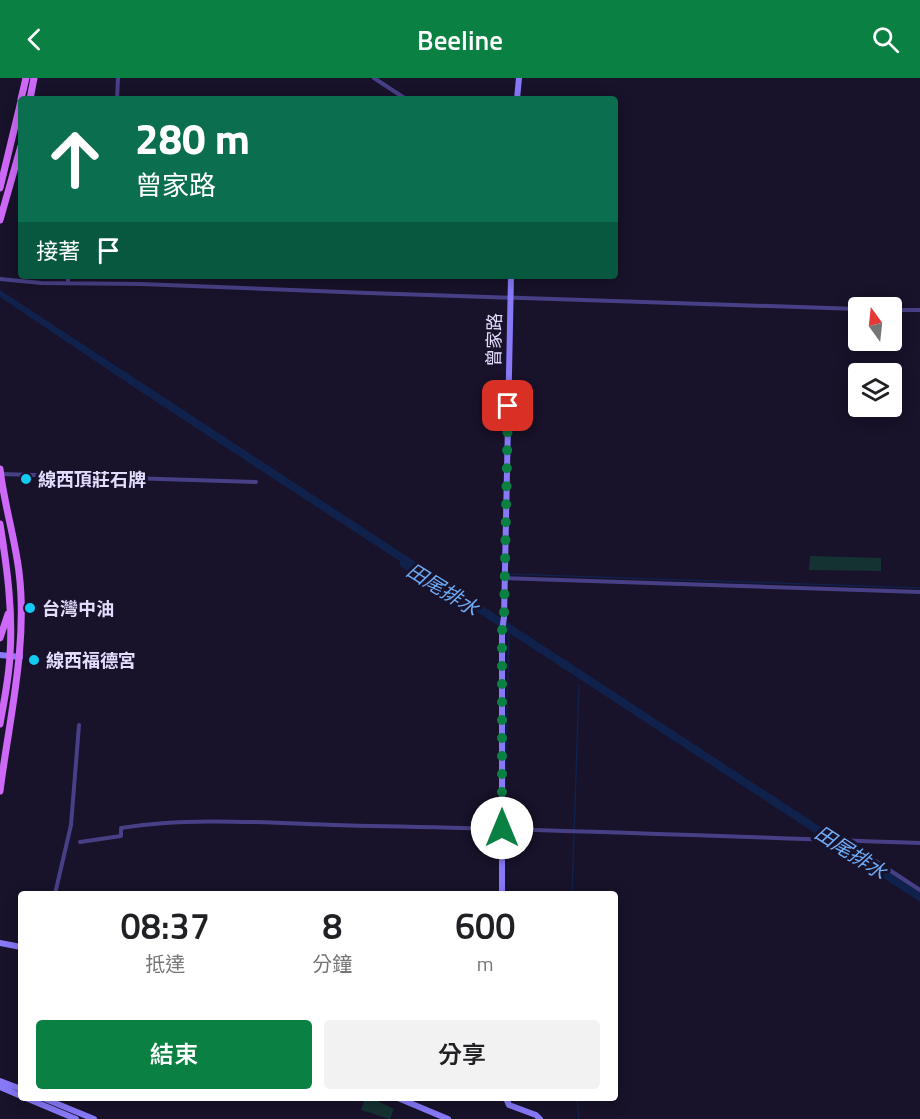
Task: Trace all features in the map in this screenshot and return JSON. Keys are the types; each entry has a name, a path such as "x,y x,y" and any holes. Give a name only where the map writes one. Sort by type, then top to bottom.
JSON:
{"main road":[{"path":"22,96 26,78"},
{"path":"31,96 34,78"},
{"path":"0,188 18,113"},
{"path":"0,220 18,157"},
{"path":"0,469 20,574 20,657 0,791"},
{"path":"0,524 7,563 10,609 10,656 0,724"},
{"path":"0,638 10,609"}],"street":[{"path":"117,96 118,78"},
{"path":"374,78 401,96"},
{"path":"517,96 519,78"},
{"path":"0,279 848,309"},
{"name":"曾家路","path":"502,891 502,631 511,279"},
{"path":"902,310 920,310"},
{"path":"0,474 256,482"},
{"path":"503,578 920,592"},
{"path":"0,656 20,657"},
{"path":"56,891 71,825 79,725"},
{"path":"80,842 121,836 121,828 139,825 278,823 502,828 920,843"},
{"path":"845,841 920,890"},
{"path":"0,943 18,946"},
{"path":"0,1081 18,1088"},
{"path":"0,1087 18,1095"},
{"path":"33,1101 76,1119"},
{"path":"50,1101 94,1119"},
{"path":"405,1101 448,1119"},
{"path":"507,1101 509,1105 536,1115 540,1119"}],"green space":[{"path":"810,556 881,558 881,571 809,570"},
{"path":"364,1101 377,1101 394,1109 390,1119 361,1110"}],"water":[{"path":"0,290 920,892 920,902 132,386 0,297"}],"waterway":[{"name":"田尾排水","path":"404,564 433,583"},
{"path":"509,574 920,588"},
{"path":"505,794 509,631"},
{"path":"572,891 579,685"},
{"path":"577,1101 579,1119"}],"place":[{"name":"線西頂莊石牌","path":"26,479"},
{"name":"台灣中油","path":"30,608"},
{"name":"線西福德宮","path":"34,660"}],"route":[{"path":"502,828 502,631 508,406"}]}
